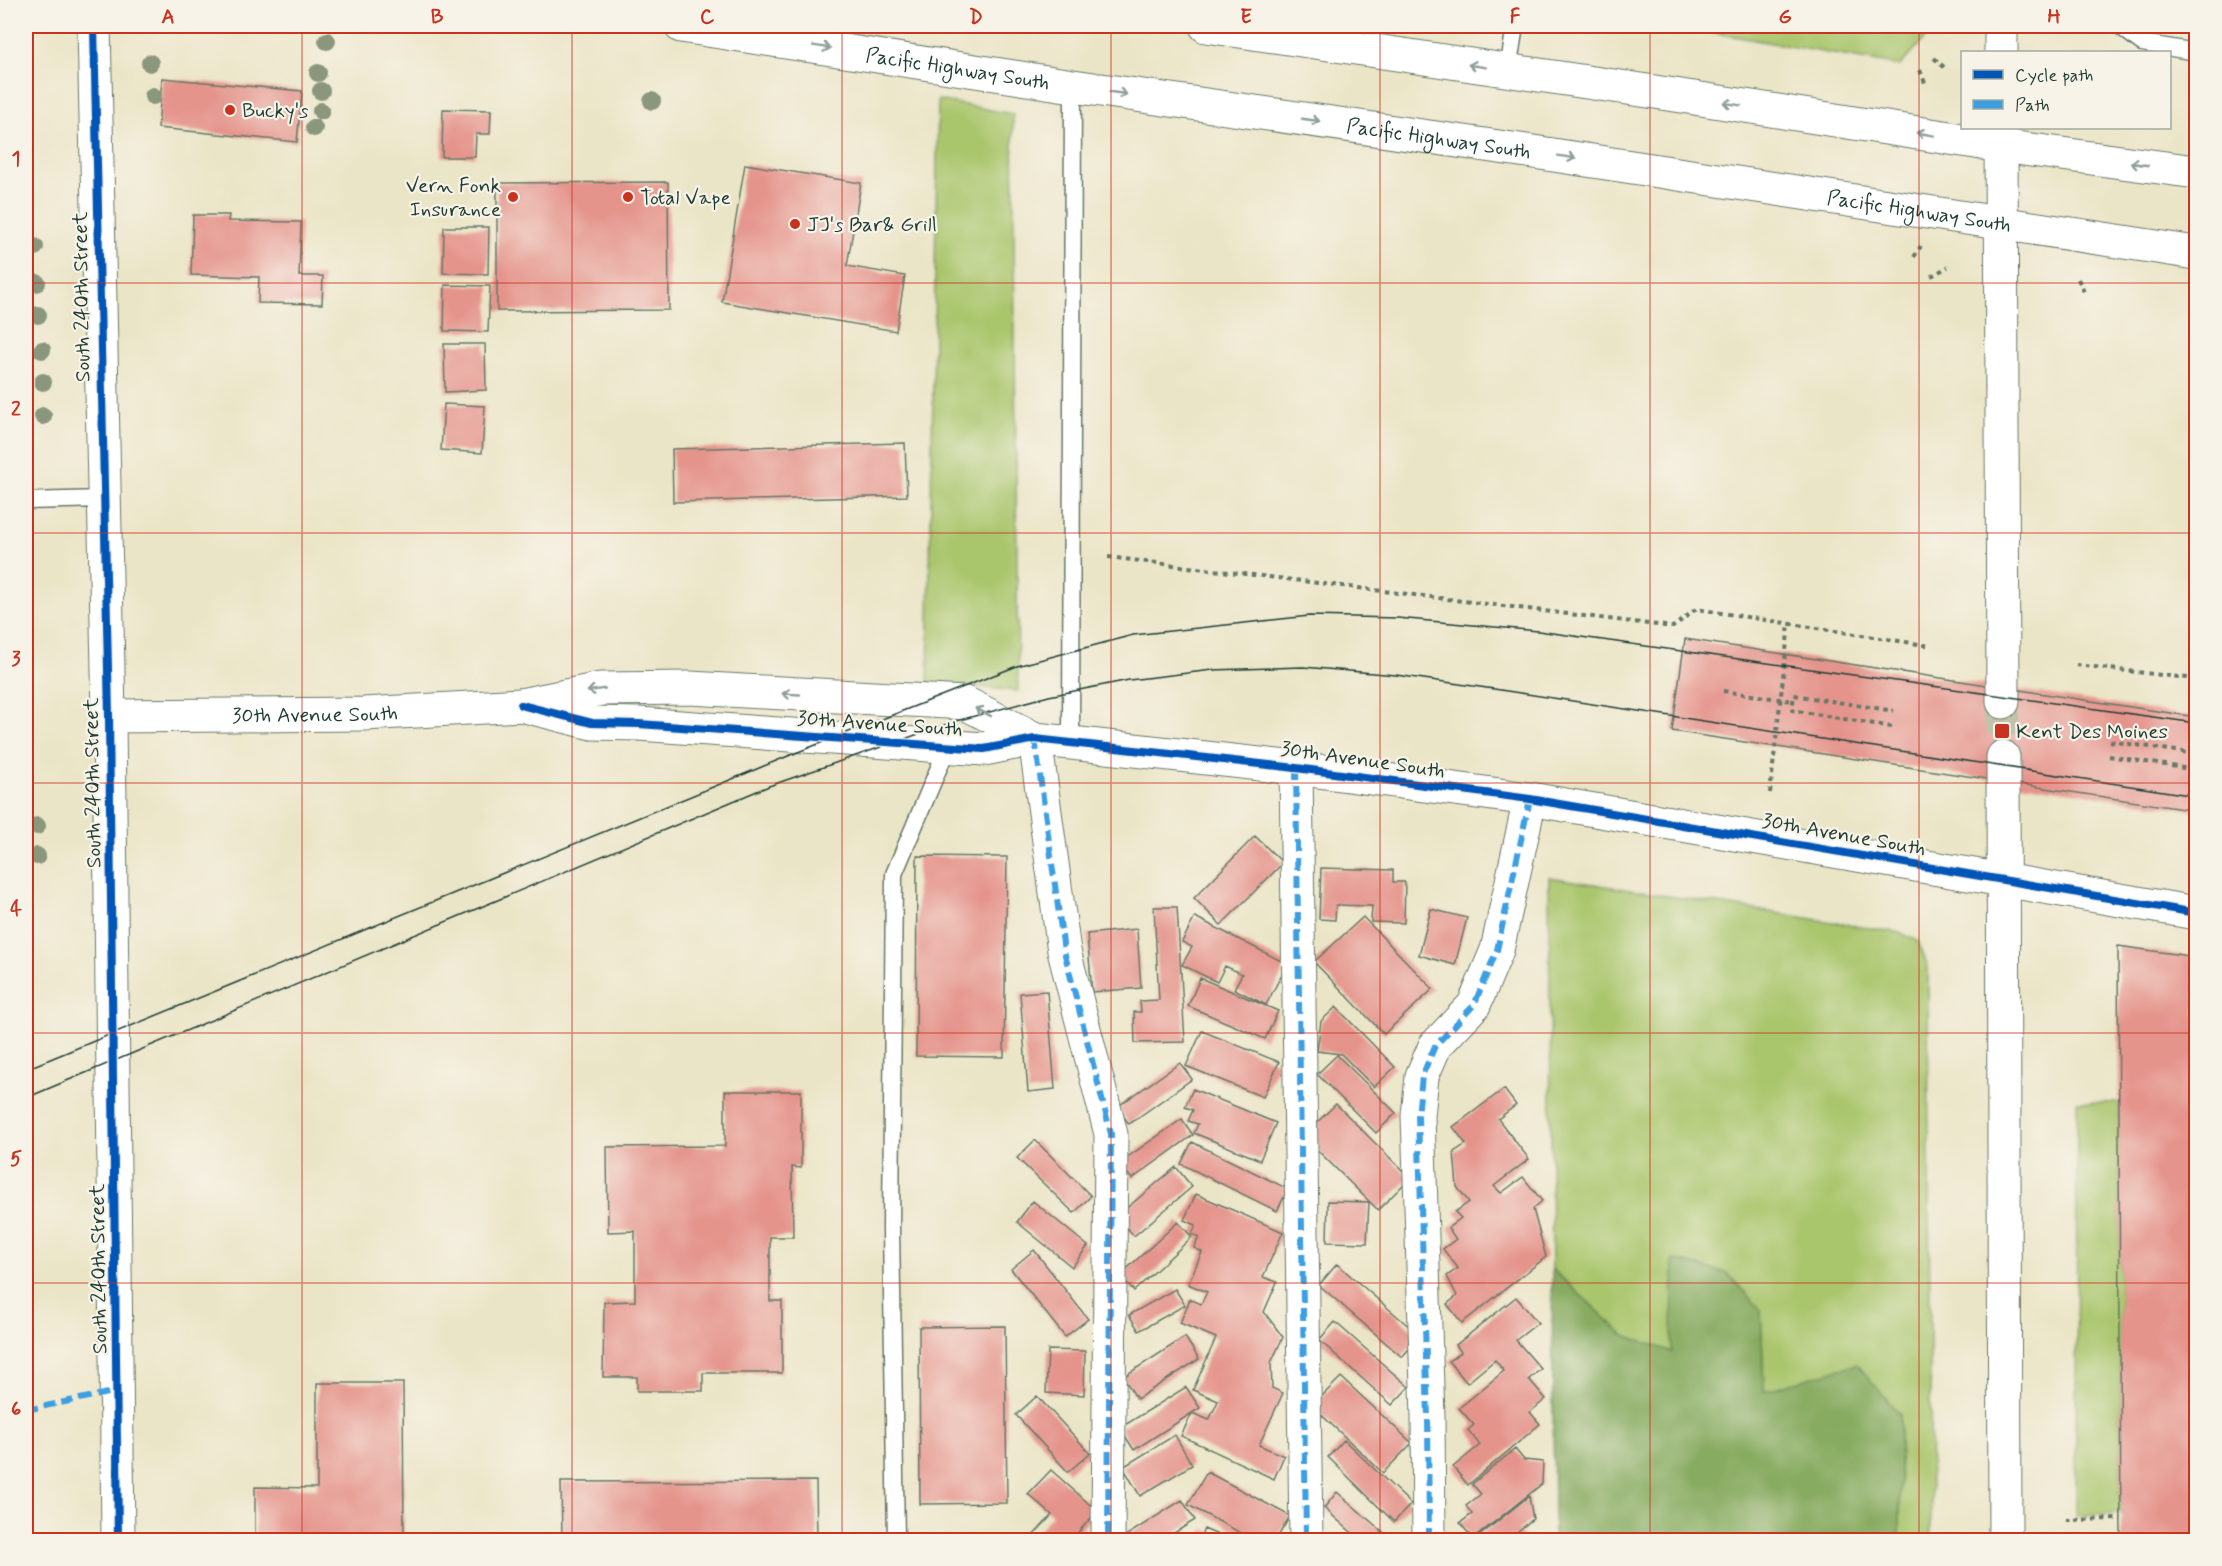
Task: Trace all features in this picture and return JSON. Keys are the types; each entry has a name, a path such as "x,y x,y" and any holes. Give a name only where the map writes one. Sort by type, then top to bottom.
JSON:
{"street":[{"name":"South 240th Street","path":"94,26 109,716 118,1540"},
{"name":"Pacific Highway South","path":"681,26 2196,253"},
{"path":"1206,26 1284,31 1508,70 2001,137 2196,172"},
{"path":"2001,26 2001,51"},
{"path":"2001,137 2003,702"},
{"name":"30th Avenue South","path":"109,716 364,714 521,705 601,689 678,688 965,703 1035,739"},
{"name":"30th Avenue South","path":"521,705 592,723 639,724 984,749 1035,739 1296,768 1530,800 2196,913"},
{"path":"1035,739 1064,951 1111,1134 1108,1540"},
{"path":"2003,757 2005,1540"},
{"path":"1296,768 1306,1540"},
{"path":"1429,1540 1428,1417 1418,1116 1422,1076 1435,1046 1474,1005 1497,950 1530,800"}],"lane":[{"path":"1508,70 1515,26"},
{"path":"2120,26 2142,43 2196,51"},
{"path":"1071,743 1073,86"},
{"path":"26,501 104,499"},
{"path":"896,1540 891,1228 894,874 948,746"}],"path":[{"path":"1934,58 1946,69"},
{"path":"1920,70 1925,83"},
{"path":"1931,276 1948,267"},
{"path":"2078,279 2085,294"},
{"path":"1108,557 1673,627 1696,609 1931,646"},
{"path":"1770,793 1789,624"},
{"path":"2076,665 2196,679"},
{"path":"1723,691 1793,701"},
{"path":"1892,727 1791,710 1794,695 1894,711"},
{"path":"2110,741 2196,754"},
{"path":"2109,756 2196,770"},
{"path":"2066,1520 2121,1520"}],"green space":[{"path":"1711,26 1925,26 1925,38 1900,66 1711,32"},
{"path":"938,100 1013,114 1018,691 928,682"},
{"path":"1549,877 1901,933 1918,941 1928,967 1931,1540 1900,1540 1900,1415 1764,1391 1761,1310 1672,1352 1624,1335 1552,1269"},
{"path":"2077,1102 2119,1103 2121,1514 2076,1516"},
{"path":"1673,1260 1727,1273 1761,1310 1764,1391 1857,1364 1900,1415 1900,1540 1554,1540 1552,1269 1624,1335 1672,1352"}],"building":[{"name":"Bucky's","path":"162,78 302,91 297,142 158,128"},
{"path":"443,109 491,110 490,134 476,134 475,157 442,157"},
{"name":"JJ's Bar& Grill","path":"745,164 861,183 847,266 905,276 896,331 722,302"},
{"path":"668,182 669,310 497,311 497,183"},
{"path":"193,215 229,215 228,221 301,222 299,276 323,276 322,304 258,303 259,277 191,275"},
{"path":"444,227 489,227 488,274 443,273"},
{"path":"445,285 490,286 488,332 444,331"},
{"path":"444,344 485,344 486,390 445,392"},
{"path":"444,404 485,406 482,453 441,450"},
{"path":"905,443 907,496 673,502 672,449"},
{"name":"Kent Des Moines","path":"1685,639 2196,717 2196,811 1672,731"},
{"path":"1255,836 1283,863 1221,925 1194,898"},
{"path":"917,856 1007,857 1004,1057 916,1056"},
{"path":"1321,868 1393,870 1393,882 1405,882 1404,923 1371,922 1372,906 1336,905 1335,920 1319,919"},
{"path":"1154,907 1177,907 1185,1042 1135,1043 1134,1012 1141,1012 1140,1001 1159,1000"},
{"path":"1431,909 1467,918 1455,965 1419,955"},
{"path":"1195,917 1287,964 1266,1005 1234,989 1242,974 1225,966 1217,982 1182,965 1192,947 1182,942"},
{"path":"1363,917 1433,989 1384,1034 1314,962"},
{"path":"1137,929 1141,988 1092,992 1087,934"},
{"path":"2118,946 2196,957 2196,1540 2121,1540"},
{"path":"1200,978 1278,1011 1265,1039 1188,1006"},
{"path":"1047,991 1055,1089 1028,1092 1020,993"},
{"path":"1336,1007 1395,1067 1374,1087 1341,1054 1317,1051 1321,1021"},
{"path":"1202,1031 1279,1062 1263,1097 1186,1066"},
{"path":"1337,1055 1396,1113 1376,1133 1317,1074"},
{"path":"1180,1063 1192,1079 1129,1124 1117,1107"},
{"path":"1193,1089 1276,1123 1260,1160 1194,1133 1198,1124 1188,1121 1193,1110 1185,1107"},
{"path":"1504,1089 1516,1105 1498,1119 1529,1159 1494,1186 1501,1193 1523,1177 1542,1201 1533,1209 1546,1257 1462,1323 1447,1304 1457,1296 1447,1276 1458,1268 1443,1249 1456,1239 1448,1228 1461,1218 1455,1212 1469,1202 1457,1187 1454,1152 1466,1144 1453,1127"},
{"path":"725,1091 801,1091 801,1168 792,1167 793,1237 770,1237 770,1301 782,1301 782,1373 703,1373 703,1391 637,1391 637,1377 603,1377 604,1302 635,1301 635,1231 608,1232 607,1147 725,1146"},
{"path":"1336,1104 1410,1178 1378,1210 1303,1136"},
{"path":"1182,1119 1193,1135 1132,1179 1119,1163"},
{"path":"1035,1140 1091,1196 1074,1213 1017,1158"},
{"path":"1192,1142 1288,1189 1277,1211 1181,1164"},
{"path":"1176,1167 1192,1187 1134,1236 1117,1216"},
{"path":"1196,1194 1283,1232 1263,1277 1277,1282 1264,1312 1283,1337 1271,1363 1272,1388 1283,1393 1259,1445 1284,1456 1274,1479 1181,1436 1192,1413 1209,1420 1218,1401 1193,1390 1216,1338 1180,1323 1190,1299 1201,1304 1207,1292 1188,1284 1202,1252 1194,1248 1199,1237 1192,1234 1196,1225 1184,1220"},
{"path":"1033,1201 1088,1246 1072,1267 1017,1222"},
{"path":"1328,1201 1369,1202 1367,1243 1327,1242"},
{"path":"1178,1222 1192,1237 1134,1291 1120,1275"},
{"path":"1034,1250 1088,1319 1065,1337 1011,1269"},
{"path":"1337,1264 1420,1336 1402,1357 1319,1285"},
{"path":"1175,1289 1185,1305 1139,1331 1129,1315"},
{"path":"1516,1297 1538,1323 1516,1340 1541,1369 1529,1379 1546,1399 1530,1412 1540,1424 1468,1485 1453,1467 1480,1445 1468,1430 1474,1425 1459,1408 1504,1371 1495,1360 1467,1383 1449,1361 1461,1352 1456,1345"},
{"path":"1335,1322 1409,1387 1392,1405 1319,1340"},
{"path":"1005,1326 1007,1503 920,1504 919,1327"},
{"path":"1185,1337 1199,1359 1137,1399 1123,1377"},
{"path":"1048,1350 1085,1351 1084,1395 1046,1393"},
{"path":"1341,1377 1412,1443 1383,1473 1312,1406"},
{"path":"317,1383 403,1383 404,1540 255,1540 255,1487 317,1488"},
{"path":"1186,1387 1200,1408 1134,1450 1120,1428"},
{"path":"1037,1396 1090,1453 1068,1472 1016,1415"},
{"path":"1175,1435 1192,1465 1140,1496 1123,1467"},
{"path":"1344,1440 1411,1504 1394,1522 1328,1457"},
{"path":"1515,1449 1524,1460 1543,1462 1542,1484 1473,1539 1460,1523 1472,1514 1466,1506 1481,1494 1472,1484"},
{"path":"1051,1470 1097,1511 1075,1536 1080,1540 1029,1540 1052,1515 1028,1494"},
{"path":"1207,1472 1290,1516 1276,1540 1254,1540 1188,1505"},
{"path":"816,1481 817,1540 562,1540 561,1482"},
{"path":"1337,1492 1392,1540 1360,1540 1324,1508"},
{"path":"1529,1496 1533,1519 1518,1531 1527,1540 1474,1540"},
{"path":"1182,1500 1195,1520 1163,1540 1119,1540"},
{"path":"1204,1529 1230,1540 1199,1540"},
{"path":"1171,1537 1191,1538 1191,1540 1171,1540"}],"tunnel":[{"path":"2003,702 2003,757"}],"tram line":[{"path":"26,1069 798,752 1017,666 1133,635 1309,616 1397,618 1538,631 2196,723"},
{"path":"26,1098 769,786 956,721 1049,696 1129,680 1213,670 1303,667 1396,675 2196,796"}],"marked path":[{"path":"1035,739 1064,951 1111,1134 1108,1540"},
{"path":"1296,768 1306,1540"},
{"path":"1429,1540 1428,1417 1418,1116 1422,1076 1435,1046 1474,1005 1497,950 1530,799"},
{"path":"26,1410 118,1391"}],"cycle path":[{"path":"94,26 109,716 118,1540"},
{"path":"521,705 592,723 639,724 984,749 1035,739 1296,768 1530,799 2196,913"}],"place":[{"name":"Bucky's","path":"230,110"},
{"name":"Vern Fonk Insurance","path":"513,197"},
{"name":"Total Vape","path":"628,197"},
{"name":"JJ's Bar& Grill","path":"795,224"},
{"name":"Kent Des Moines","path":"2002,731"}]}
